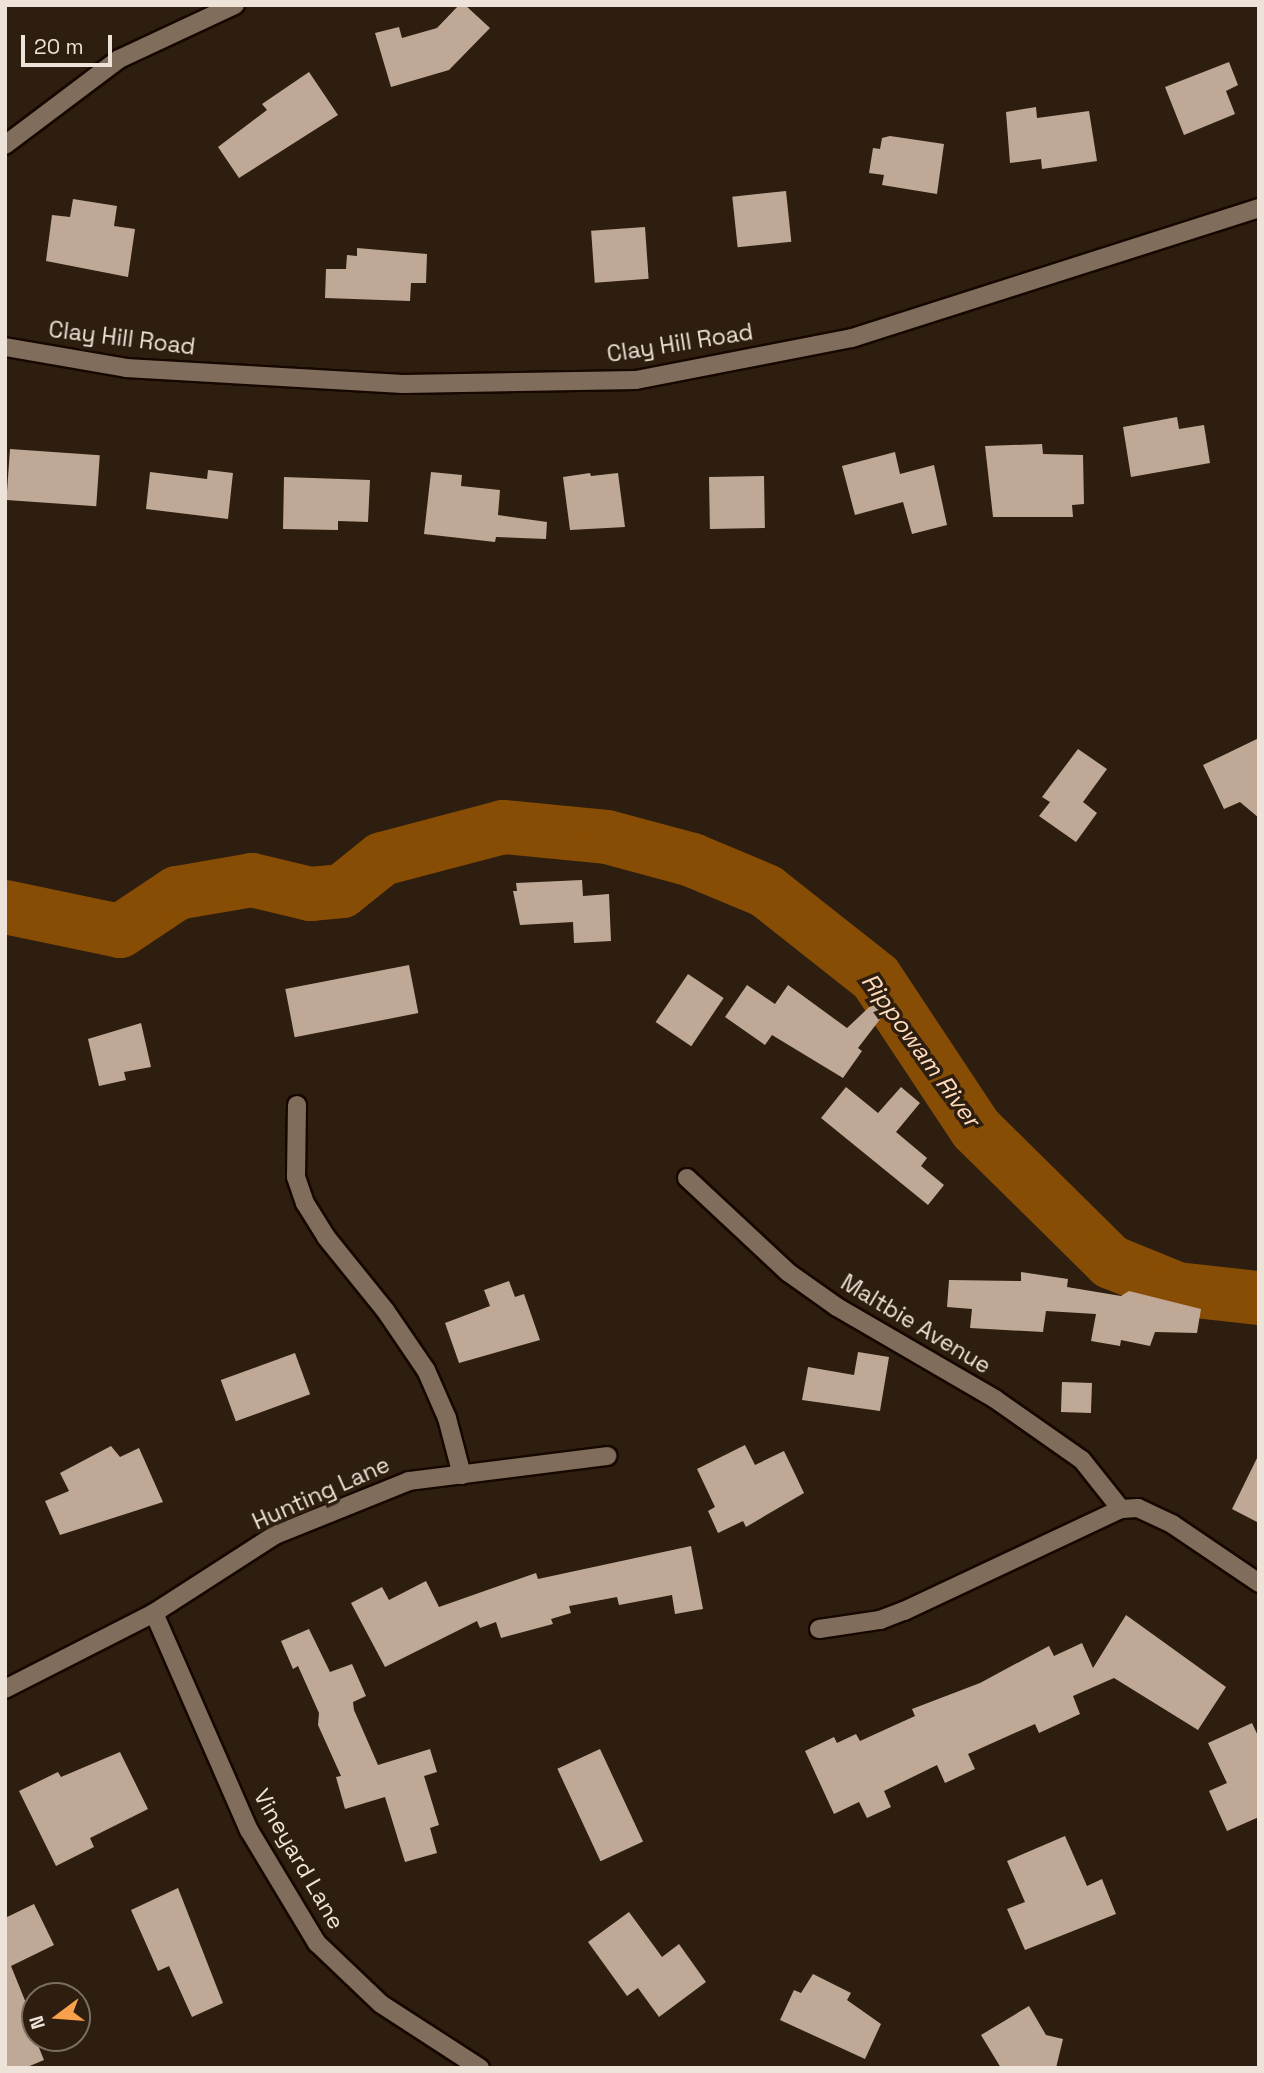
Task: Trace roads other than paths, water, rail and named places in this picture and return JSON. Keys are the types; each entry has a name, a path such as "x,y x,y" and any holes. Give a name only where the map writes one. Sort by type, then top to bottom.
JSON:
{"street":[{"path":"5,145 119,59 235,5"},
{"name":"Clay Hill Road","path":"5,346 126,368 389,383 636,380 852,338 1259,208"},
{"path":"297,1105 296,1177 305,1203 326,1237 385,1310 426,1370 447,1418 462,1475"},
{"name":"Maltbie Avenue","path":"687,1178 789,1273 837,1307 995,1399 1082,1460 1121,1509"},
{"name":"Hunting Lane","path":"5,1689 154,1613 275,1535 409,1481 607,1456"},
{"path":"820,1629 880,1620 904,1611 1121,1509 1138,1508 1172,1524 1259,1583"},
{"name":"Vineyard Lane","path":"154,1613 249,1830 317,1943 381,2004 480,2068"}],"waterway":[{"name":"Rippowam River","path":"5,907 120,931 177,893 252,880 310,894 342,891 382,859 503,827 607,837 692,860 766,891 876,978 976,1129 1111,1262 1177,1289 1259,1298"}]}
